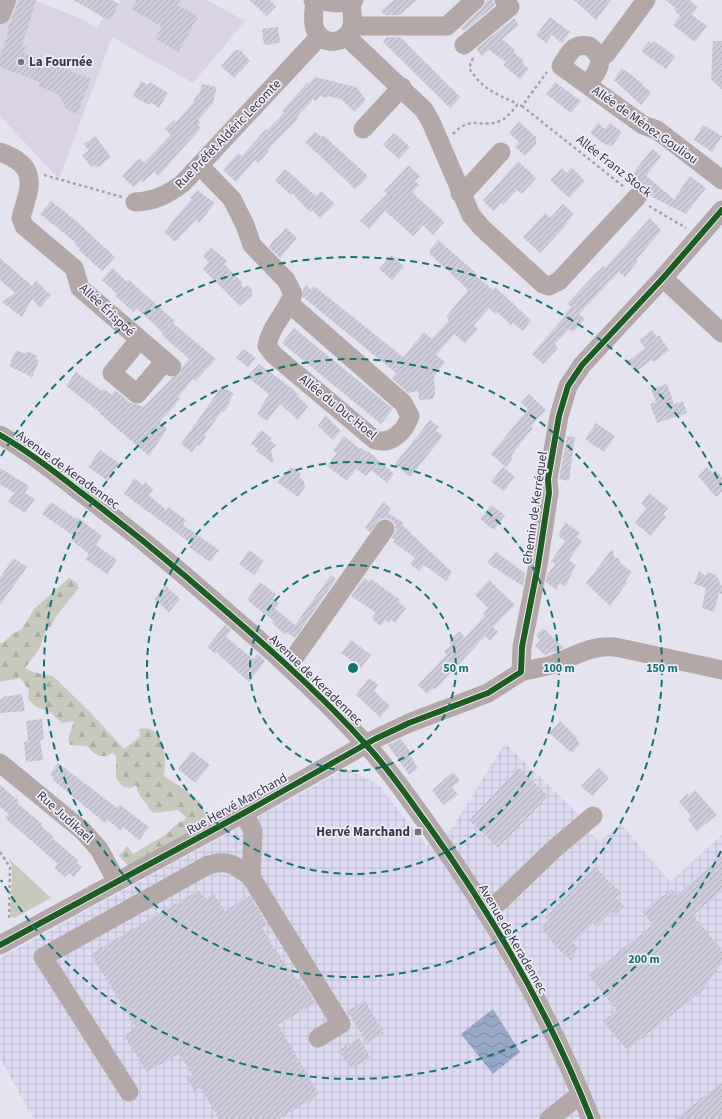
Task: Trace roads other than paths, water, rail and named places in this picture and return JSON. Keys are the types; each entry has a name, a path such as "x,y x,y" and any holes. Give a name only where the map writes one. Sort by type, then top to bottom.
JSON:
{"main road":[{"path":"0,12 5,0"}],"street":[{"path":"475,0 447,26 349,31 337,42 332,42 320,36 314,28 314,0 332,3 352,1 349,31 424,110 468,211 482,228 543,284 549,286 559,281 637,197"},
{"path":"447,26 469,51 510,7 504,0"},
{"path":"600,58 606,54 646,0"},
{"name":"Rue Préfet Aldéric Lecomte","path":"135,202 152,200 168,195 200,166 320,36"},
{"name":"Allée de Ménez Gouliou","path":"588,85 599,68 601,63 600,58 589,46 578,45 574,47 561,66 643,125 657,130 722,180"},
{"path":"363,129 402,87"},
{"name":"Allée Érispoé","path":"0,152 18,160 28,173 29,188 21,216 22,223 74,268 80,288 168,364 138,394 112,373 139,340"},
{"path":"460,194 468,188 501,152"},
{"path":"200,166 232,199 245,225 252,245 286,280 293,294 290,304"},
{"name":"Chemin de Kerréquel","path":"521,672 522,647 538,565 549,493 548,479 565,393 572,378 582,365 663,278 722,210"},
{"path":"663,278 722,333"},
{"name":"Allée du Duc Hoel","path":"290,304 403,403 410,416 407,425 394,438 383,442 375,440 274,355 267,346 268,334 290,304"},
{"name":"Avenue de Keradennec","path":"0,435 61,477 131,530 288,665 366,744 404,792 463,875 485,911 525,979 581,1094 591,1119"},
{"name":"Avenue de Keradennec","path":"288,665 385,529"},
{"path":"366,744 409,723 488,693 521,672 555,663 582,652 603,646 620,648 722,670"},
{"name":"Rue Hervé Marchand","path":"0,945 366,744"},
{"name":"Rue Judikael","path":"0,763 83,831 99,849 117,882"},
{"path":"244,812 253,831 251,877"},
{"path":"485,911 500,900 554,849 593,816"},
{"path":"129,1092 43,957 208,865 218,862 229,862 251,877 341,1024 318,1038"},
{"path":"554,1117 581,1094"}],"water":[{"path":"493,1009 520,1052 493,1074 461,1034"}],"place":[{"name":"La Fournée","path":"21,62"},
{"name":"Hervé Marchand","path":"418,832"}]}
